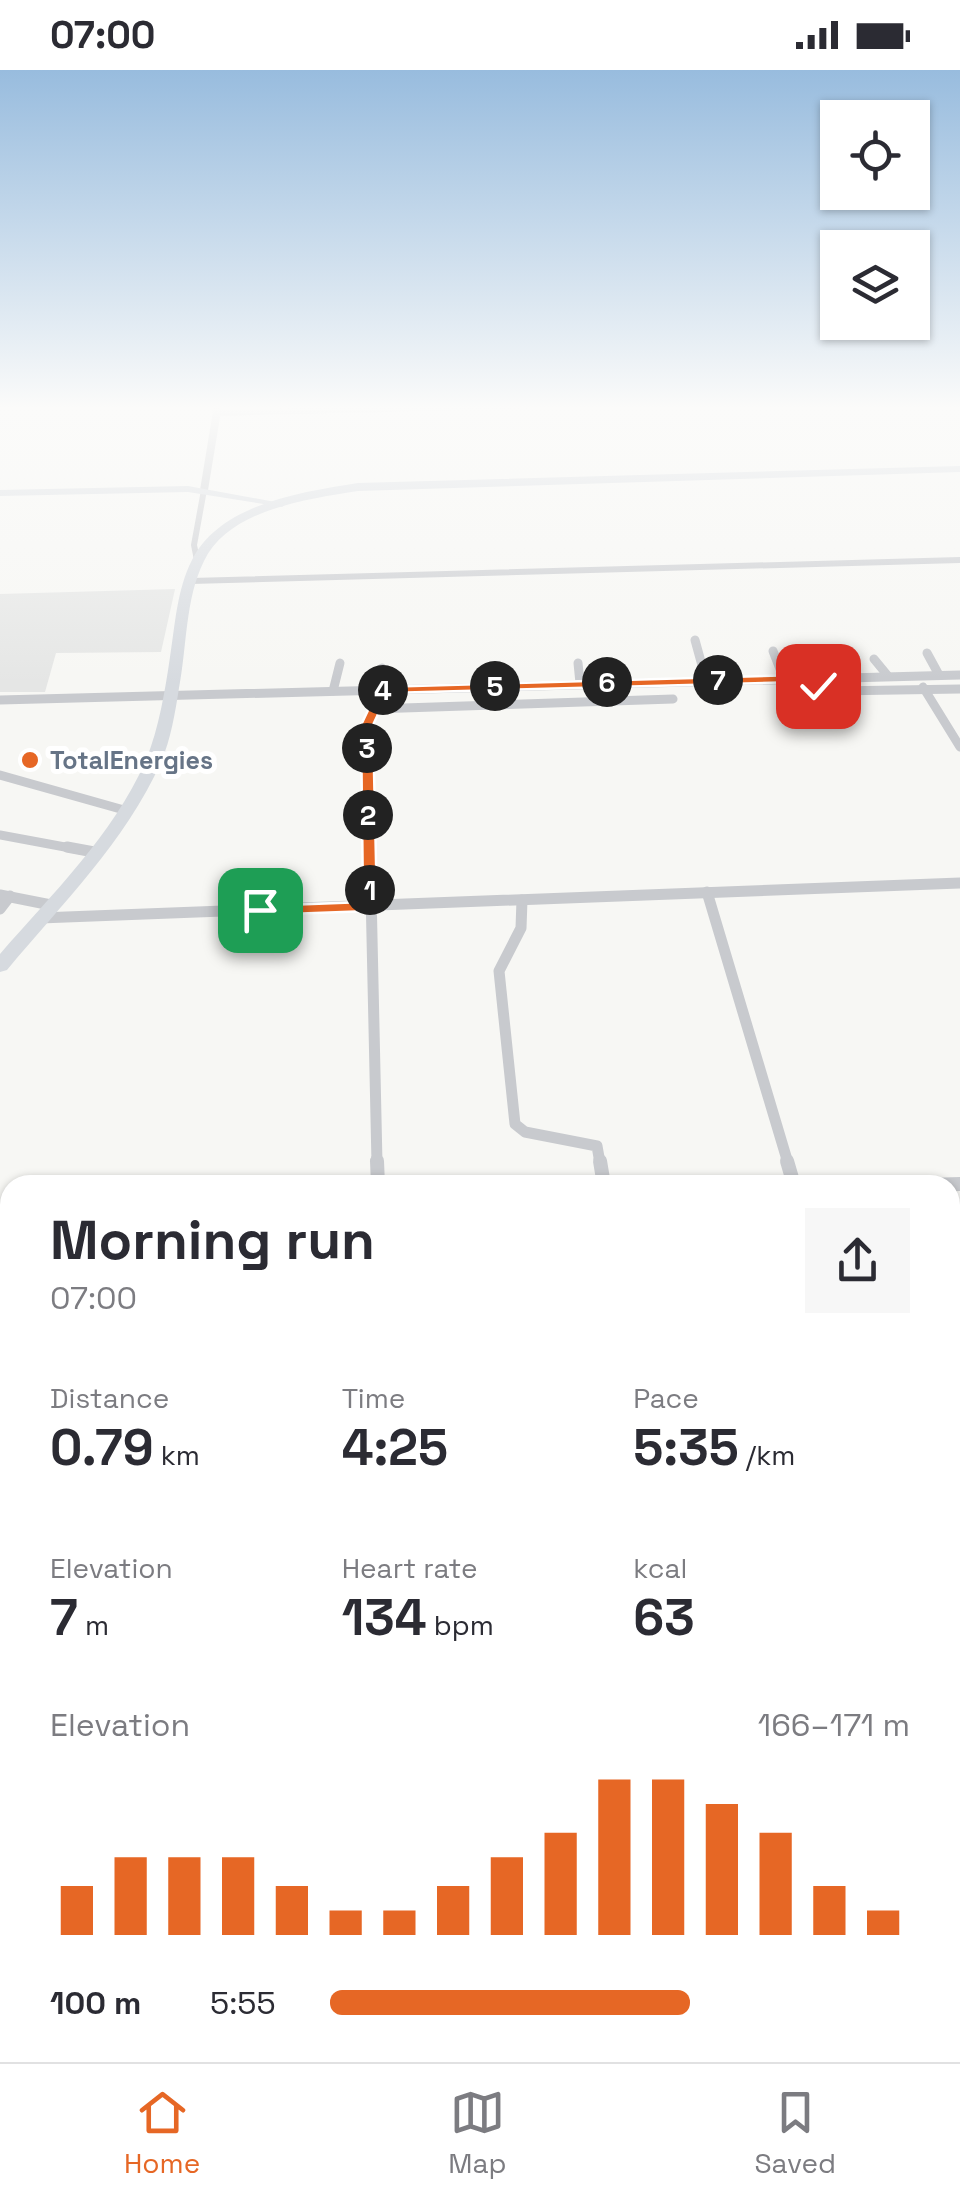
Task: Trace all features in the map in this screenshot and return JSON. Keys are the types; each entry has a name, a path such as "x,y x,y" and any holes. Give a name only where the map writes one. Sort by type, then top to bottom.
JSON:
{"highway":[{"path":"250,516 256,504 251,498"},
{"path":"0,966 94,852 152,763 170,698 198,560 224,530 250,516 304,498"}],"main road":[{"path":"254,498 282,504"}],"street":[{"path":"198,560 194,545 203,498"},
{"path":"192,581 960,560"},
{"path":"695,640 706,680"},
{"path":"773,651 784,678"},
{"path":"926,653 940,675"},
{"path":"874,659 888,676"},
{"path":"332,691 340,663"},
{"path":"578,663 580,683"},
{"path":"378,1175 367,725 383,690 382,668"},
{"path":"0,700 960,675"},
{"path":"911,676 928,692 960,747"},
{"path":"806,678 835,691 960,689"},
{"path":"373,709 673,699"},
{"path":"0,775 124,810"},
{"path":"0,834 94,852"},
{"path":"40,918 960,883"},
{"path":"707,892 791,1175"},
{"path":"0,909 5,896 50,905"},
{"path":"522,900 521,928 499,972 515,1124 526,1132 597,1146 602,1175"}],"shaded area":[{"path":"175,589 161,652 56,653 45,692 0,692 0,594"}],"place":[{"name":"TotalEnergies","path":"30,760"}],"route":[{"path":"260,910 370,906 367,725 383,690 800,678 818,686"}]}
